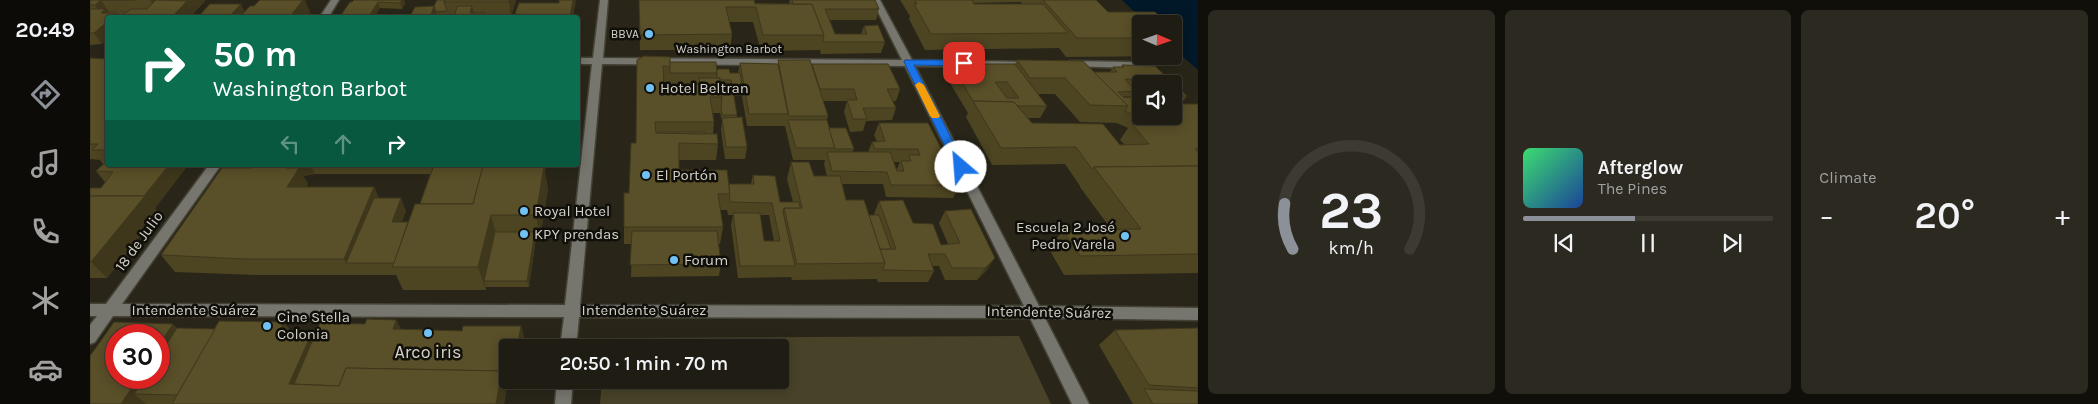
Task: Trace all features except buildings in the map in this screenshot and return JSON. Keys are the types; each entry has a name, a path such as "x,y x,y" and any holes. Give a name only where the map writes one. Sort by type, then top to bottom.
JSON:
{"street":[{"path":"325,15 335,0"},
{"path":"569,339 604,0"},
{"path":"876,0 1081,404"},
{"name":"Washington Barbot","path":"580,61 1044,64"},
{"path":"1064,64 1132,65 1150,69"},
{"name":"18 de Julio","path":"90,337 214,167"},
{"name":"Intendente Suárez","path":"90,310 572,310 1198,314"},
{"path":"563,404 564,389"}],"shaded area":[{"path":"1019,336 1051,404 600,404 601,389 789,389 789,339 604,338"}],"water":[{"path":"1122,0 1198,0 1198,70 1182,56 1182,15 1138,15"}],"slow traffic":[{"path":"919,85 935,116"}],"place":[{"name":"BBVA","path":"649,34"},
{"name":"Hotel Beltran","path":"650,88"},
{"name":"El Portón","path":"646,175"},
{"name":"Royal Hotel","path":"524,211"},
{"name":"KPY prendas","path":"524,234"},
{"name":"Escuela 2 José Pedro Varela","path":"1125,236"},
{"name":"Forum","path":"674,260"},
{"name":"Cine Stella Colonia","path":"267,326"},
{"name":"Arco iris","path":"428,333"}],"route":[{"path":"961,167 908,62 964,63"}]}
